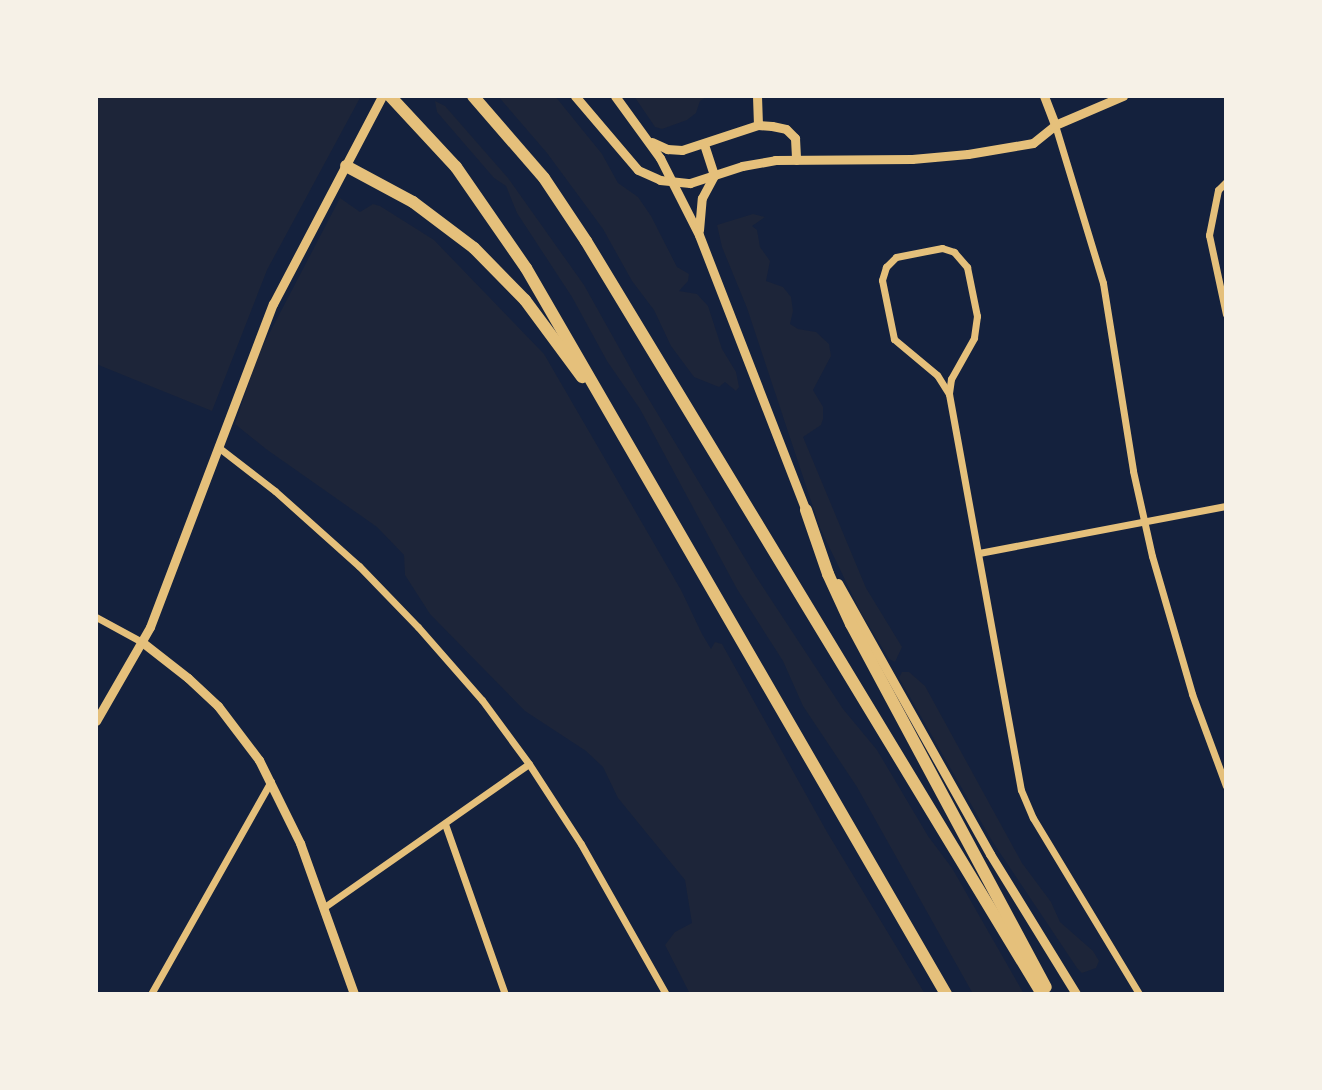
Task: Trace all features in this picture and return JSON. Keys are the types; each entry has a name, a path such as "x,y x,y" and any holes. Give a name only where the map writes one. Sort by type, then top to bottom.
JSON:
{"highway":[{"path":"390,96 456,167 512,246 653,484 946,994"},
{"path":"473,96 544,178 593,251 1042,994"},
{"path":"346,166 429,212 495,267 569,358 653,484"},
{"path":"806,510 828,574 851,625 1035,962 1049,994"}],"street":[{"path":"96,721 142,642 273,304 382,96"},
{"path":"575,96 633,166 654,179 674,182 697,182 755,163 912,159 968,154 1033,143 1055,125 1123,96"},
{"path":"615,96 674,182 699,235 806,510 850,604 990,854 1076,994"},
{"path":"757,96 758,125"},
{"path":"1044,96 1104,283 1144,524 1179,654 1226,786"},
{"path":"647,139 676,150 704,145 758,125 786,129 795,138 796,160"},
{"path":"699,235 700,207 714,175 704,145"},
{"path":"1226,182 1218,190 1209,235 1226,314"},
{"path":"949,394 941,380 897,343 890,331 882,280 890,261 902,254 942,248 954,252 967,267 977,327 972,343 951,379 949,394 1025,801 1139,994"},
{"path":"218,447 304,515 387,593 466,681 529,764 605,884 666,994"},
{"path":"979,554 1226,506"},
{"path":"96,617 142,642 188,678 218,706 249,745 271,781 300,844 354,994"},
{"path":"323,908 529,764"},
{"path":"151,994 271,781"},
{"path":"445,824 505,994"}],"shaded area":[{"path":"96,96 361,96 267,270 212,411 96,364"},
{"path":"498,96 555,96 602,154 618,183 638,197 651,216 677,267 689,274 688,281 679,291 697,294 708,306 722,349 736,372 739,387 736,391 725,382 719,387 694,377 671,346 654,310 632,281 603,229 547,153"},
{"path":"634,96 708,96 700,101 696,113 687,120 662,129 655,127"},
{"path":"435,101 445,106 508,178 584,285 636,378 755,575 843,709 877,750 928,836 952,868 1024,994 973,994 857,787 803,706 783,661 737,589 640,409 607,361 572,297 517,213 506,186 494,178 437,112"},
{"path":"340,198 360,212 373,204 380,206 434,240 544,354 681,590 702,634 711,649 715,642 722,644 827,832 925,994 690,994 665,945 675,932 692,923 685,880 618,798 603,767 586,751 525,711 430,614 405,575 404,555 377,527 235,424 258,355"},
{"path":"753,214 765,217 752,226 757,230 760,247 770,261 766,281 783,287 791,297 793,311 790,324 798,329 816,332 829,344 831,356 813,390 823,407 823,419 821,425 803,437 866,588 902,647 895,662 889,659 861,613 820,528 747,308 722,247 717,225"},
{"path":"902,672 909,672 925,686 1022,863 1051,902 1060,922 1093,951 1099,961 1096,968 1082,973 1077,968 992,841 899,678"}]}
